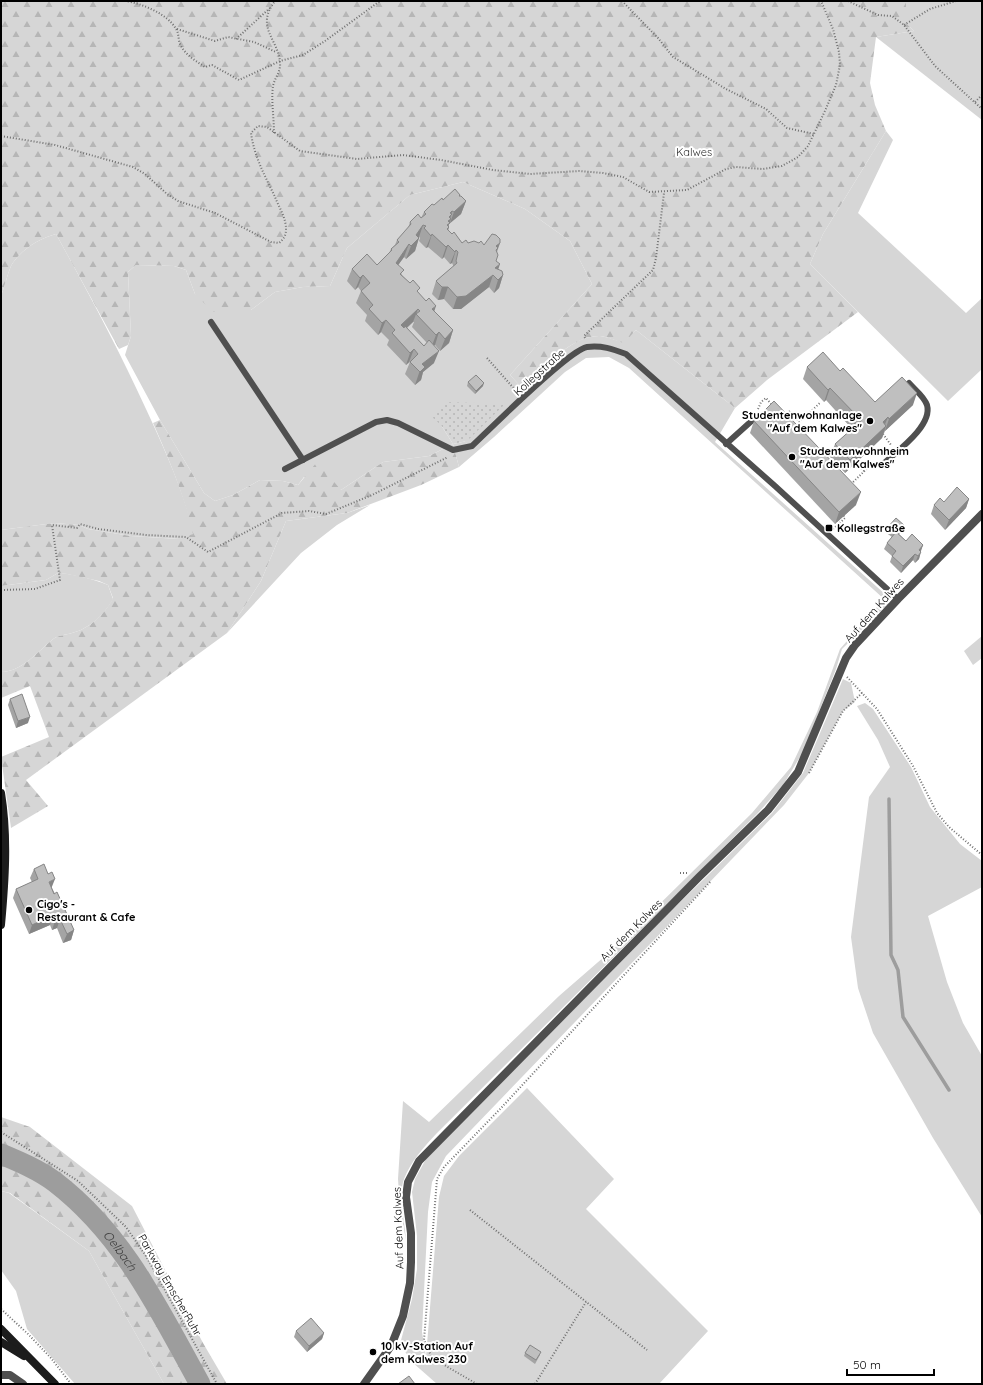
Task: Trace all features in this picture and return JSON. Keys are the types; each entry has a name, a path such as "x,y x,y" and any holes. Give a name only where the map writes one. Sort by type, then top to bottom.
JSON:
{"street":[{"name":"Auf dem Kalwes","path":"364,1384 390,1346 403,1316 410,1284 411,1262 411,1233 406,1197 408,1182 419,1161 699,876 768,810 798,772 846,658 855,645 982,514"},
{"path":"1,793 5,815 6,843 1,925"},
{"path":"1,1329 55,1384"},
{"path":"1,1342 36,1364"},
{"path":"1,1375 10,1375 23,1384"}],"lane":[{"path":"211,322 303,460"},
{"name":"Kollegstraße","path":"464,449 472,446 567,359 586,347"},
{"path":"586,347 612,348 626,354 828,534 898,599"},
{"path":"882,465 919,430 925,422 928,414 926,404 921,395 909,384"},
{"path":"726,444 756,417"},
{"path":"285,469 376,422 387,420 398,423 453,450 464,449"}],"path":[{"path":"125,1 134,2 152,10 168,19 177,29 215,41 228,37 254,42 276,52"},
{"path":"236,39 275,1"},
{"path":"177,29 180,44 192,59 205,67 212,65 239,80 280,61 303,55 380,1"},
{"path":"622,1 658,38 673,57 726,89 766,109 787,128 814,134"},
{"path":"1,136 55,145 132,167 145,174 167,194 178,201 215,213 271,242 279,242 285,238 286,229 283,215 258,162 251,133 258,126 267,127 300,151 357,158 404,155 530,174 579,171 603,173 623,178 649,192 687,190 726,169 736,167 763,170 782,166 798,157 808,146 836,85 840,65 839,52 833,29 821,1"},
{"path":"848,1 878,15 892,16 904,25 935,66 982,109"},
{"path":"904,25 930,9 956,1"},
{"path":"270,7 267,29 280,61 280,72 273,85 274,133"},
{"path":"975,102 982,95"},
{"path":"586,347 584,336 653,270 656,258 664,192"},
{"path":"487,358 523,399"},
{"path":"756,417 761,402 766,398 775,407"},
{"path":"783,417 790,411 799,422 821,402"},
{"path":"882,434 892,444 887,449"},
{"path":"1,590 34,589 60,580 52,525 77,528 80,524 98,529 186,537 208,552 282,513 309,511 326,514 372,495 464,449"},
{"path":"849,486 877,459"},
{"path":"857,464 864,471"},
{"path":"828,534 845,518 842,513"},
{"path":"841,670 876,709 913,766 937,813 949,827 982,855"},
{"path":"805,778 843,712 862,693"},
{"path":"477,1384 432,1358 424,1340 437,1179 444,1166 502,1107 712,879"},
{"name":"Parkway EmscherRuhr","path":"1,1132 78,1181 126,1227 146,1256 217,1384"},
{"path":"470,1210 647,1350"},
{"path":"535,1384 586,1302"},
{"path":"1,1309 51,1358 71,1384"}],"green space":[{"name":"Kalwes","path":"1,1 906,1 906,23 914,31 876,37 870,83 875,105 886,131 823,234 810,264 858,312 767,380 735,408 636,330 624,343 600,336 589,337 578,341 548,363 522,388 510,375 592,284 570,241 525,209 463,182 410,195 347,248 330,286 303,287 275,292 251,310 213,312 195,294 186,270 174,266 136,265 128,272 131,336 128,345 119,349 56,234 43,238 25,250 15,260 8,273 1,296"},
{"path":"906,1 982,1 982,120 876,37 914,31 906,23"},
{"path":"886,131 893,140 858,213 966,313 982,298 982,369 948,401 810,264 823,234"},
{"path":"463,182 525,209 570,241 592,284 510,375 522,388 558,355 578,341 589,337 600,336 624,342 636,330 735,408 715,442 886,595 888,601 887,605 842,649 836,669 803,752 783,785 757,814 437,1133 418,1154 410,1166 402,1185 406,1240 400,1208 398,1179 403,1101 429,1122 559,996 620,943 752,813 791,767 817,712 840,649 884,599 629,368 609,357 586,358 565,372 459,467 453,444 429,456 383,462 341,490 304,477 298,485 283,481 260,480 233,495 215,501 204,493 160,420 125,355 131,336 128,272 136,265 174,266 186,270 195,294 251,310 275,292 303,287 330,286 347,248 410,195","holes":["441,425 467,441 453,444"]},
{"path":"56,234 136,387 167,455 190,518 194,534 180,539 131,536 88,529 79,525 54,523 1,530 1,296 8,273 15,260 25,250 43,238"},
{"path":"446,402 505,404 467,441 453,444 441,425 432,417"},
{"path":"160,420 204,493 215,501 233,495 260,480 283,481 298,485 317,462 341,490 383,462 429,456 453,444 459,467 421,485 347,513 286,521 261,581 227,633 26,780 48,806 11,828 1,757 49,737 30,686 1,698 1,672 16,669 23,665 57,637 84,628 96,620 106,610 113,598 108,585 99,581 58,573 46,580 1,586 1,530 54,523 79,525 88,529 131,536 179,539 193,534 176,477 153,423"},
{"path":"370,505 337,525 301,553 227,633 261,581 286,521 347,513"},
{"path":"58,573 83,577 108,585 113,599 110,605 96,620 84,628 57,637 23,665 16,669 1,672 1,586 46,580"},
{"path":"982,636 982,658 973,665 964,651"},
{"path":"843,679 851,683 855,702 843,711 809,773 784,805 446,1156 432,1182 428,1212 422,1332 426,1357 439,1197 444,1176 459,1156 527,1088 614,1179 586,1209 708,1331 659,1384 437,1384 412,1362 400,1344 412,1299 417,1269 417,1236 412,1192 415,1179 426,1159 672,910 772,813 803,773"},
{"path":"865,703 873,709 911,767 930,807 960,844 982,861 982,887 928,916 947,982 963,1023 982,1056 982,1217 933,1138 873,1033 858,988 851,937 869,797 890,767 878,740 857,706"},
{"path":"1,1117 30,1127 132,1206 203,1343 227,1384 164,1384 89,1251 10,1193 1,1191"},
{"path":"1,1191 9,1193 89,1251 164,1384 75,1384 27,1329 16,1291 1,1270"}],"building":[{"path":"455,189 460,195 459,196 466,201 454,212 452,211 450,213 452,214 449,217 451,219 448,221 450,223 447,225 449,227 447,229 452,234 454,232 462,243 466,240 468,243 474,241 479,243 481,241 484,245 492,234 496,235 500,239 500,243 496,246 498,248 496,250 498,255 496,261 500,264 495,268 502,271 503,275 498,280 493,275 466,296 457,297 448,287 442,287 436,281 457,263 458,252 456,250 455,252 448,245 446,247 432,234 431,236 424,228 426,226 423,225 416,235 419,238 411,246 409,244 396,263 404,270 400,274 410,283 413,280 420,288 417,291 426,301 429,298 436,306 432,309 453,330 445,339 439,332 436,335 416,314 420,311 418,309 401,325 404,328 405,326 424,346 429,340 439,351 422,364 425,367 420,372 410,362 418,354 414,349 410,353 392,333 395,330 386,320 382,323 369,309 373,305 361,291 370,283 363,275 360,278 352,269 367,254 377,265 399,242 397,240 418,214 421,218 426,214 424,212 432,204 434,205 442,198 443,200"},
{"path":"823,352 840,371 843,368 875,402 902,377 917,393 889,419 888,417 883,422 886,426 850,460 835,444 863,419 858,415 857,416 830,388 828,390 807,367"},
{"path":"476,375 484,383 476,391 468,382"},
{"path":"774,401 861,492 839,512 754,421"},
{"path":"957,487 969,499 949,520 934,505 940,498 944,502"},
{"path":"896,518 905,526 898,534 895,532 893,534 887,528"},
{"path":"896,532 906,541 912,534 923,545 919,550 921,552 918,556 915,554 903,566 892,556 896,551 887,543"},
{"path":"22,694 30,717 18,721 10,699"},
{"path":"44,864 48,874 52,872 55,879 49,882 54,894 57,892 74,930 67,934 60,919 55,921 53,915 32,925 16,889 38,879 34,869"},
{"path":"311,1318 324,1333 309,1346 296,1331"},
{"path":"530,1345 541,1352 536,1360 525,1353"},
{"path":"409,1376 415,1384 398,1384"}],"waterway":[{"path":"889,799 891,955 898,970 903,1017 949,1090"},
{"name":"Oelbach","path":"1,1154 36,1170 55,1182 79,1203 101,1226 138,1275 200,1384"}],"place":[{"name":"Studentenwohnanlage \"Auf dem Kalwes\"","path":"870,421"},
{"name":"Studentenwohnheim \"Auf dem Kalwes\"","path":"792,457"},
{"name":"Kollegstraße","path":"829,528"},
{"name":"Cigo's - Restaurant & Cafe","path":"29,910"},
{"name":"10 kV-Station Auf dem Kalwes 230","path":"373,1352"}]}
